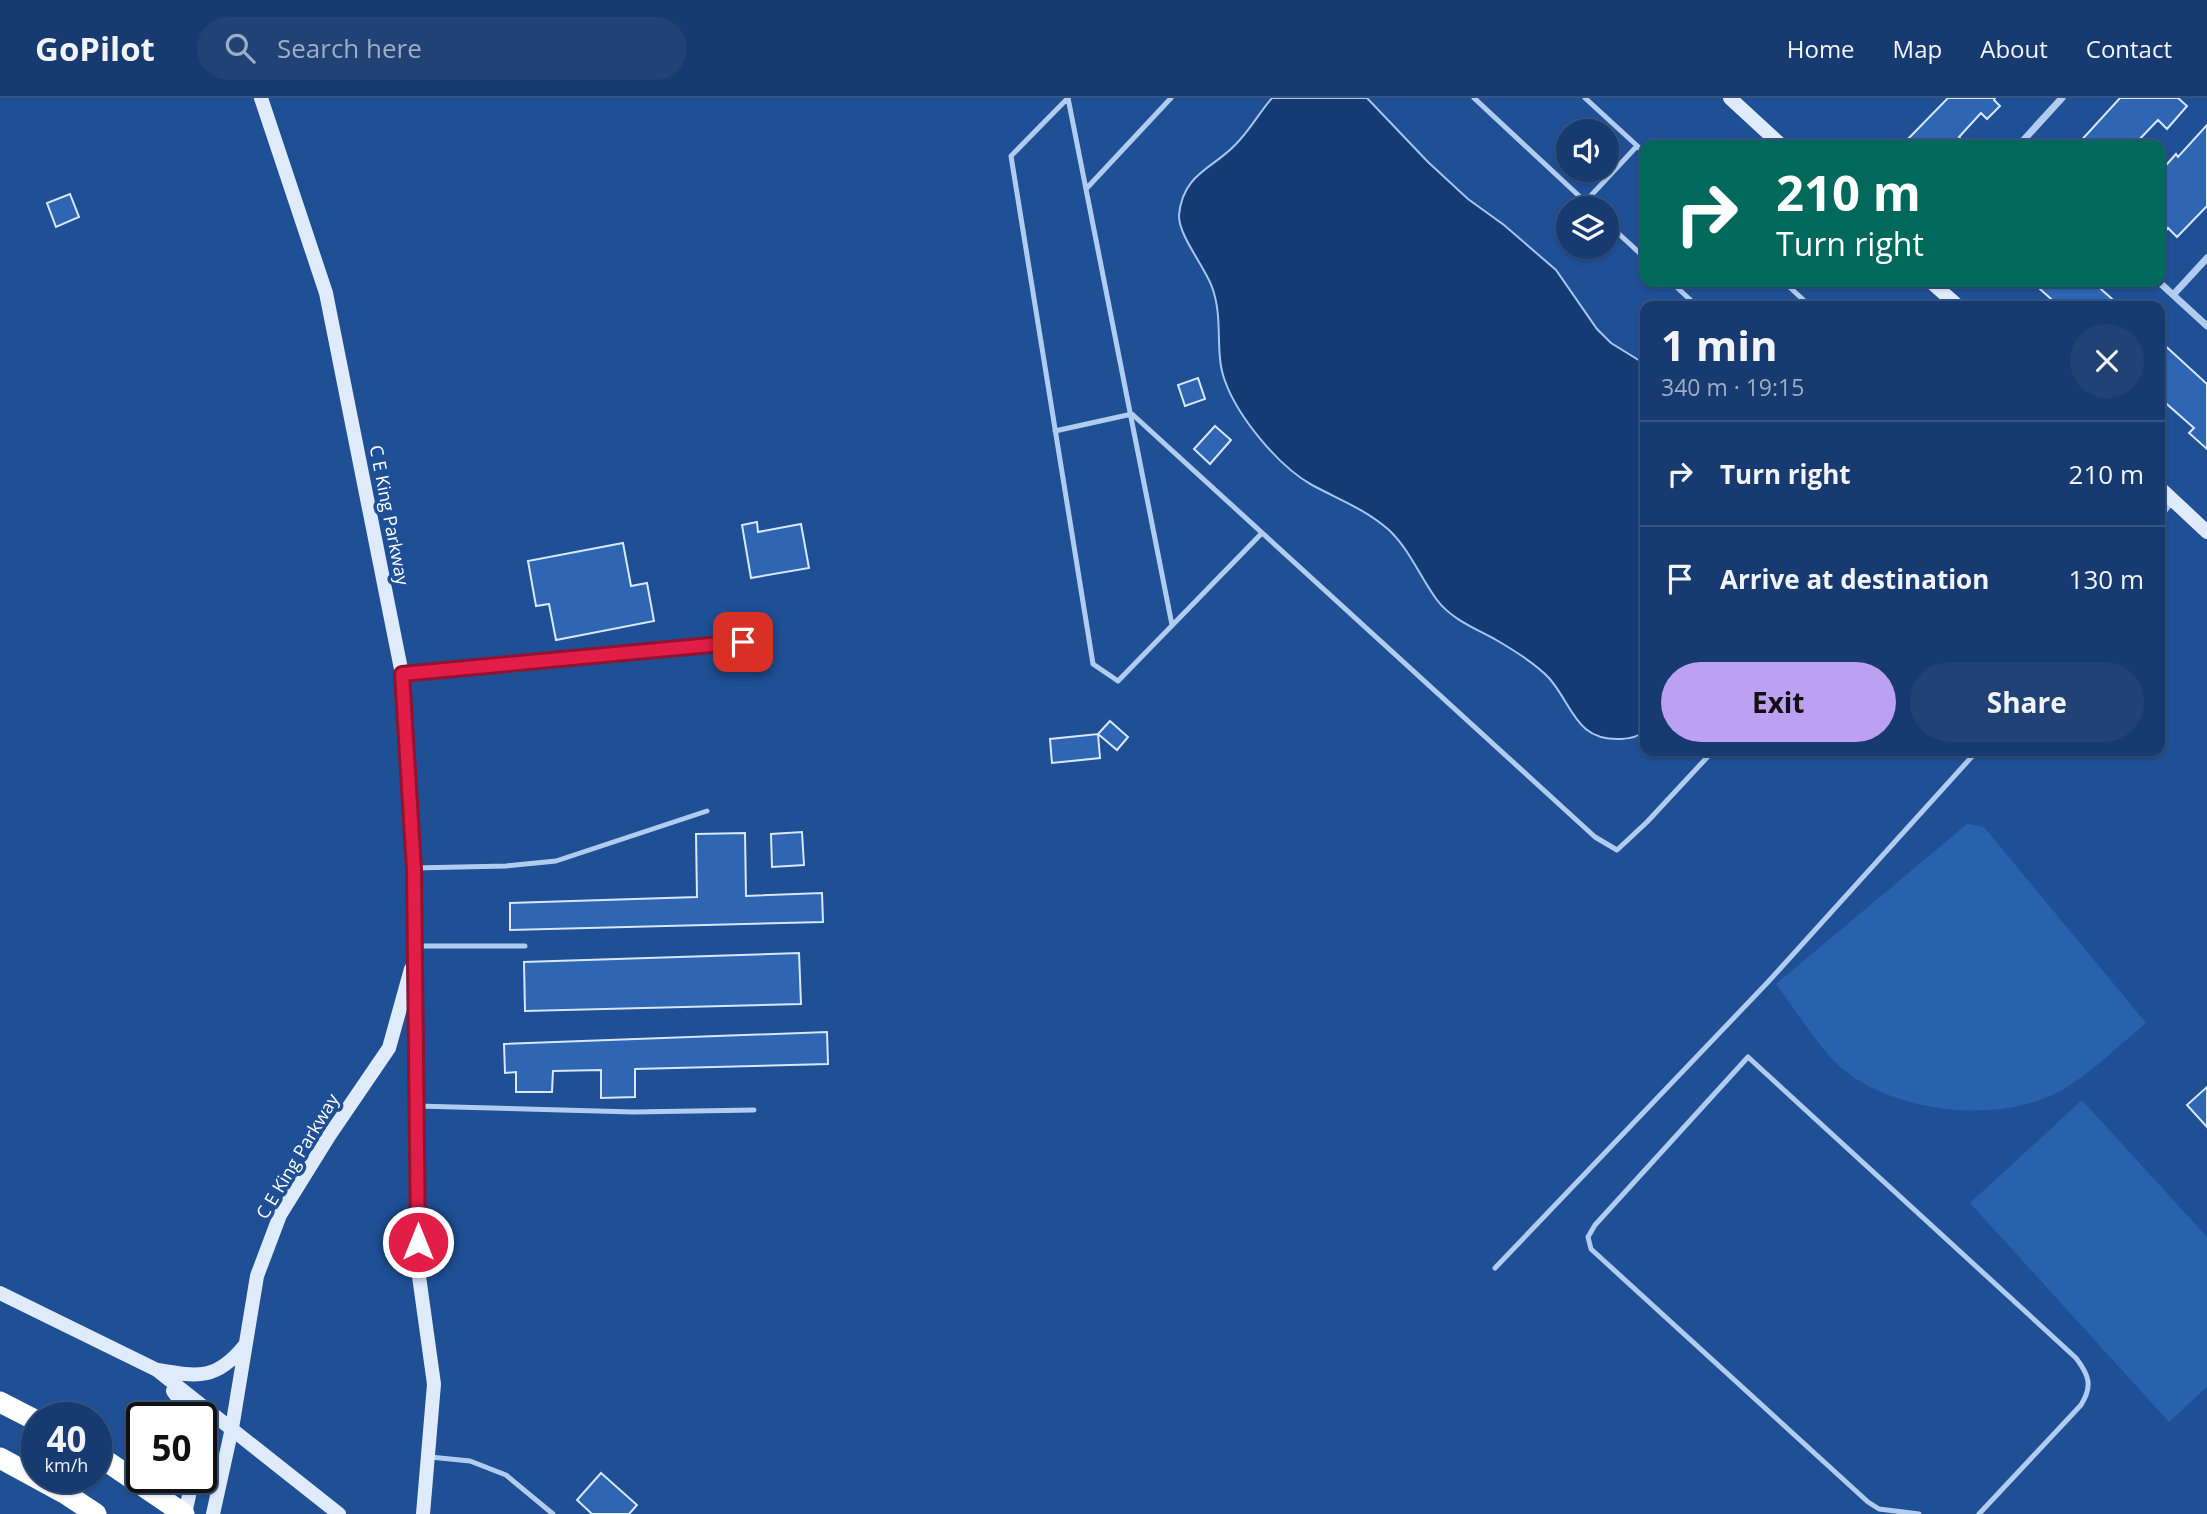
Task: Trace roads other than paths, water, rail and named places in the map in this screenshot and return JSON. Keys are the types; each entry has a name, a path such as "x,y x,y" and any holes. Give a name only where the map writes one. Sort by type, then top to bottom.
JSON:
{"highway":[{"path":"0,1402 21,1413"},
{"path":"0,1458 66,1493 96,1514"},
{"path":"112,1465 185,1514"}],"main road":[{"name":"C E King Parkway","path":"261,98 326,293 402,674 414,869 418,1269 434,1384 423,1514"},
{"path":"1730,98 1776,140"},
{"path":"1937,287 1952,301"},
{"path":"2165,493 2207,532"},
{"name":"C E King Parkway","path":"213,1514 232,1428 257,1276 280,1215 329,1136 389,1048 416,949"},
{"path":"0,1293 157,1370 339,1514"},
{"path":"157,1370 193,1376 213,1373 230,1363 246,1344"},
{"path":"157,1370 181,1402"},
{"path":"185,1514 190,1493"}],"street":[{"path":"2024,140 2062,98"},
{"path":"2173,295 2207,258"},
{"path":"2164,287 2207,326"}],"lane":[{"path":"1172,625 1068,98 1011,156 1093,664 1118,681 1262,533"},
{"path":"1086,189 1171,98"},
{"path":"1474,98 1579,196"},
{"path":"1585,98 1640,149"},
{"path":"1591,196 1637,146"},
{"path":"1619,234 1640,253"},
{"path":"1676,287 1692,301"},
{"path":"1789,287 1805,301"},
{"path":"1055,431 1132,414"},
{"path":"1132,414 1595,837 1617,850 1708,756"},
{"path":"2165,511 2174,501"},
{"path":"402,674 743,642"},
{"path":"1495,1268 1768,982 1973,756"},
{"path":"414,869 506,866 556,861 707,811"},
{"path":"416,949 524,946"},
{"path":"1919,1514 1879,1509 1868,1502 1591,1249 1588,1237 1595,1225 1748,1057 2076,1358 2085,1370 2090,1381 2088,1393 2081,1405 1979,1514"},
{"path":"417,1106 633,1112 754,1110"},
{"path":"429,1457 470,1461 506,1475 553,1514"}]}
